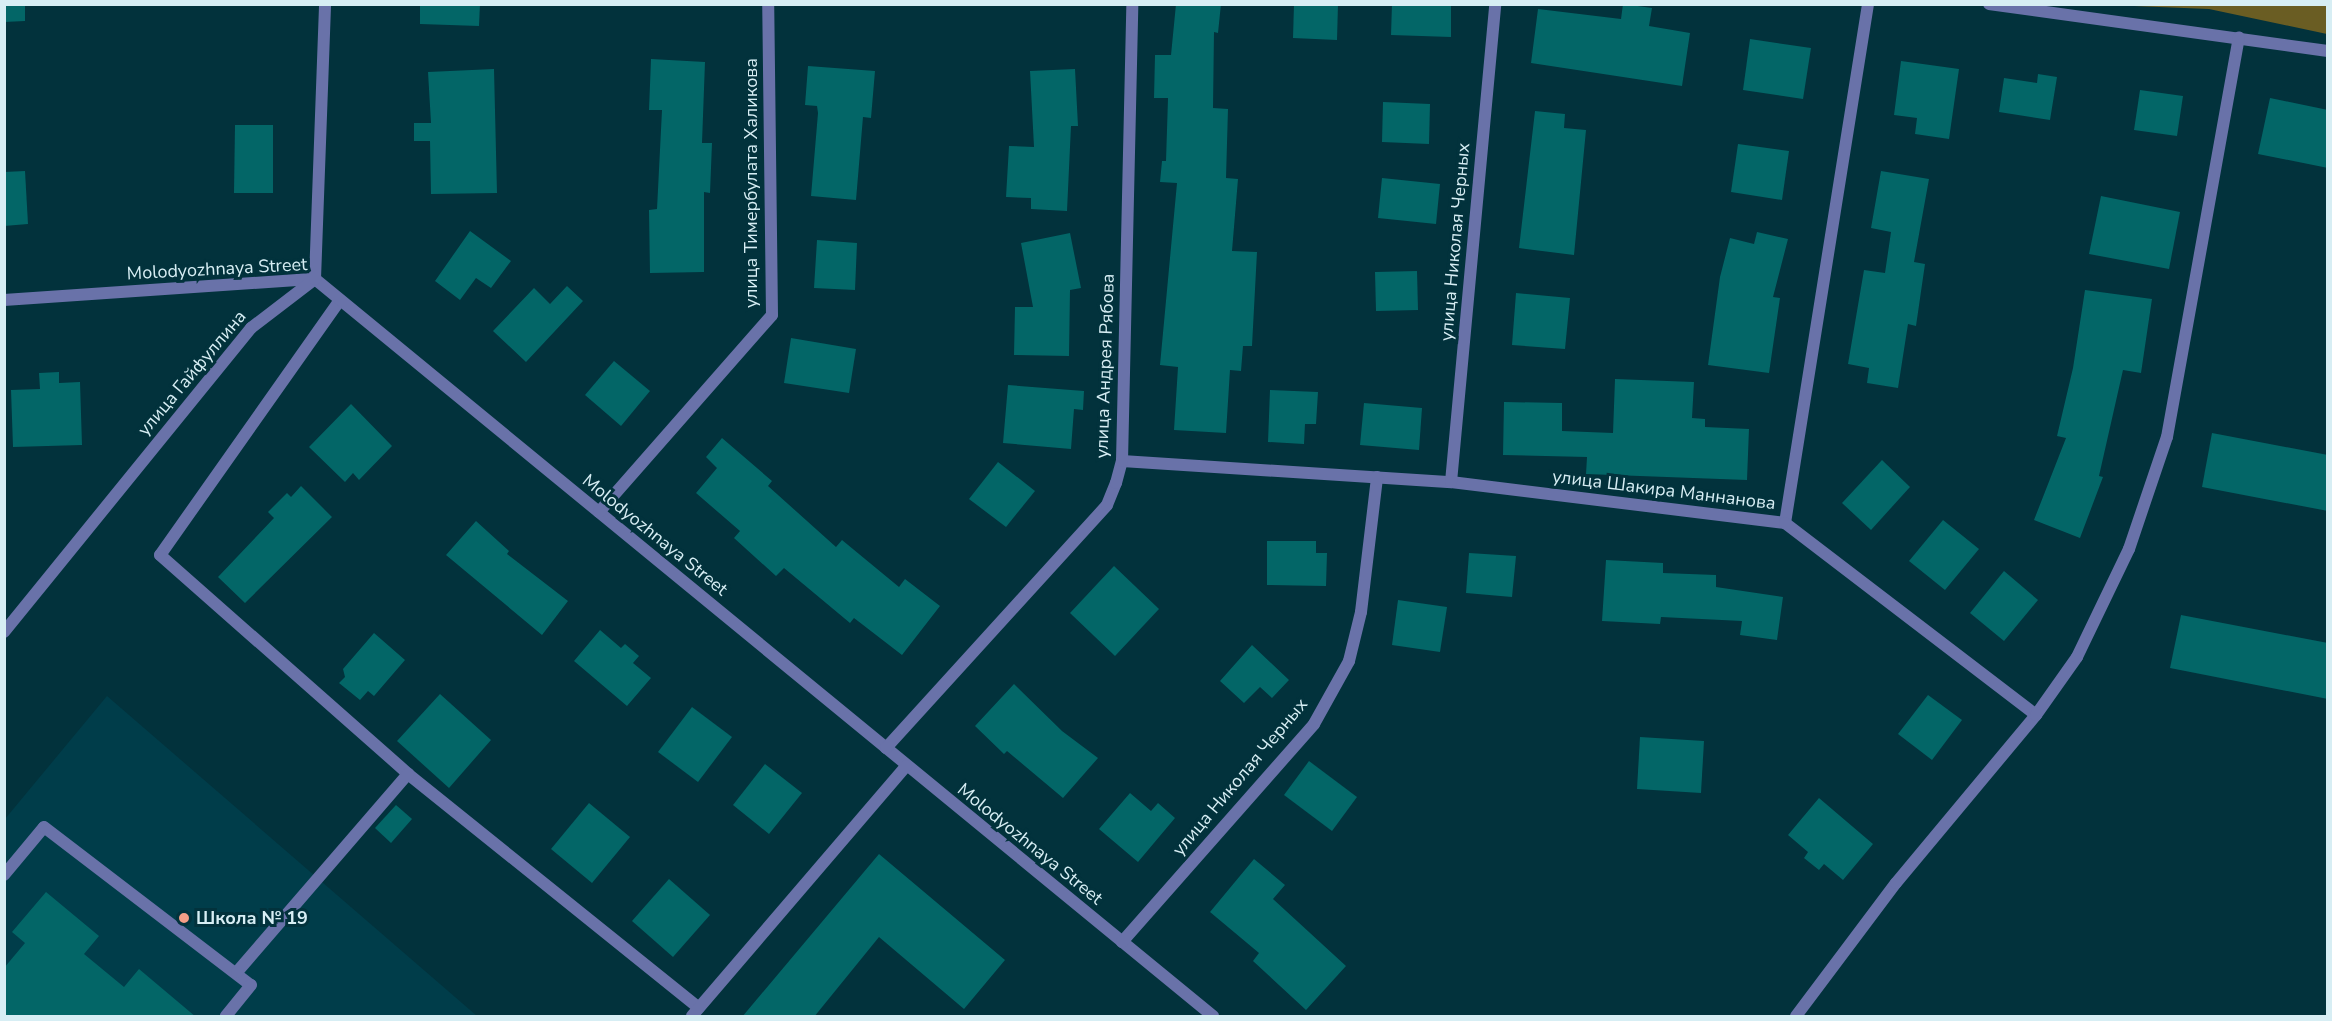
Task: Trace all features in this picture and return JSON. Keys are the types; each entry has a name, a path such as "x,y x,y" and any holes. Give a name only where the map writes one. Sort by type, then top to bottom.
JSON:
{"street":[{"path":"315,279 325,4"},
{"name":"улица Тимербулата Халикова","path":"599,512 772,315 768,4"},
{"name":"улица Андрея Рябова","path":"886,748 1107,505 1122,461 1132,4"},
{"name":"улица Николая Черных","path":"1451,482 1495,4"},
{"name":"улица Шакира Маннанова","path":"1122,461 1451,482 1785,523 1868,4"},
{"path":"1989,4 2328,51"},
{"path":"1796,1017 1896,883 2036,715 2077,657 2129,549 2167,437 2240,37"},
{"name":"Molodyozhnaya Street","path":"4,300 315,279 1213,1017"},
{"name":"улица Гайфуллина","path":"4,632 251,328 315,279"},
{"path":"340,300 160,555 408,774 695,1012 906,766"},
{"name":"улица Николая Черных","path":"1122,942 1314,724 1349,661 1361,612 1377,477"},
{"path":"1785,523 2036,715"},
{"path":"237,972 408,774"},
{"path":"4,875 44,827 237,972 251,985 226,1017"}],"shaded area":[{"path":"2109,5 2327,5 2327,34 2209,9"},
{"name":"Школа № 19","path":"107,696 477,1016 5,1016 5,819"}],"building":[{"path":"4,4 25,4 25,21 4,22"},
{"path":"420,4 480,4 479,26 420,24"},
{"path":"1176,4 1221,4 1218,33 1214,32 1213,108 1228,109 1226,178 1238,179 1232,251 1257,252 1252,346 1243,346 1241,371 1230,370 1226,433 1174,430 1178,367 1160,365 1177,183 1160,182 1162,161 1166,161 1168,98 1154,98 1155,55 1171,55"},
{"path":"1294,4 1338,4 1337,40 1293,38"},
{"path":"1392,4 1451,4 1451,37 1391,35"},
{"path":"1623,4 1652,8 1649,26 1690,33 1682,86 1531,63 1538,9 1621,19"},
{"path":"1750,39 1811,48 1803,99 1743,90"},
{"path":"651,59 705,62 702,143 712,143 710,193 704,192 704,272 650,273 649,210 657,209 662,110 649,110"},
{"path":"1901,61 1959,69 1949,139 1915,134 1917,118 1894,115"},
{"path":"808,66 875,71 871,118 863,117 856,200 811,196 818,113 817,106 805,105"},
{"path":"494,69 497,193 431,194 430,141 414,141 414,123 431,123 428,72"},
{"path":"1075,69 1078,126 1071,126 1067,211 1031,209 1031,198 1006,197 1009,146 1034,147 1030,71"},
{"path":"2038,74 2057,77 2050,120 1999,112 2004,78 2037,83"},
{"path":"2140,90 2183,96 2177,136 2134,130"},
{"path":"2270,98 2328,110 2328,168 2258,154"},
{"path":"1383,102 1430,104 1429,144 1382,142"},
{"path":"1535,111 1565,114 1564,128 1586,130 1574,255 1519,248"},
{"path":"235,125 273,125 273,193 234,193"},
{"path":"1738,144 1789,151 1782,200 1731,192"},
{"path":"25,171 28,224 4,226 4,172"},
{"path":"1881,171 1929,179 1914,262 1925,264 1916,326 1908,324 1898,388 1867,383 1869,368 1848,364 1864,270 1885,273 1891,232 1871,228"},
{"path":"1382,178 1440,184 1436,224 1378,218"},
{"path":"2101,196 2180,212 2169,269 2089,254"},
{"path":"470,231 511,261 491,288 476,278 460,300 435,281"},
{"path":"1757,232 1788,239 1773,297 1780,298 1769,373 1708,365 1720,277 1730,238 1754,244"},
{"path":"1070,233 1081,288 1070,290 1069,356 1014,355 1015,307 1033,307 1021,243"},
{"path":"817,240 857,243 855,290 814,288"},
{"path":"1417,271 1418,310 1376,311 1375,272"},
{"path":"567,286 583,301 526,362 493,331 534,288 550,304"},
{"path":"2085,290 2152,299 2141,373 2123,370 2099,476 2103,477 2080,538 2034,520 2066,438 2057,436 2073,368"},
{"path":"1516,293 1570,298 1565,349 1512,345"},
{"path":"791,338 856,349 849,393 784,383"},
{"path":"614,361 650,391 621,426 585,395"},
{"path":"59,372 59,383 80,382 82,445 13,447 11,390 40,389 39,373"},
{"path":"1615,379 1694,382 1692,418 1705,419 1705,427 1749,429 1747,480 1586,474 1587,457 1503,455 1504,402 1562,403 1562,431 1613,433"},
{"path":"1008,385 1084,391 1083,410 1074,409 1071,449 1003,443"},
{"path":"1270,390 1318,392 1316,424 1305,424 1304,444 1268,442"},
{"path":"1364,403 1422,408 1419,450 1360,445"},
{"path":"351,404 392,446 359,480 353,473 345,482 309,447"},
{"path":"2212,433 2328,455 2328,511 2202,487"},
{"path":"722,438 772,481 768,486 836,547 842,540 899,587 905,579 940,606 902,655 854,618 850,623 784,568 776,576 734,538 740,531 696,493 717,468 706,457"},
{"path":"1882,460 1910,487 1871,530 1842,503"},
{"path":"998,462 1035,491 1006,527 969,499"},
{"path":"301,486 332,517 245,603 218,577 274,518 268,512 287,493 291,497"},
{"path":"1943,520 1979,549 1945,590 1909,561"},
{"path":"476,521 509,551 507,554 568,601 542,635 446,555"},
{"path":"1267,541 1316,541 1316,553 1327,553 1326,586 1267,585"},
{"path":"1469,553 1516,556 1512,597 1466,593"},
{"path":"1606,560 1663,563 1663,573 1716,575 1716,587 1783,597 1777,640 1740,635 1742,621 1661,617 1660,624 1602,621"},
{"path":"1114,566 1159,609 1115,656 1070,613"},
{"path":"2004,571 2038,600 2004,641 1970,613"},
{"path":"1398,600 1447,607 1440,652 1392,645"},
{"path":"2181,615 2328,643 2328,699 2170,668"},
{"path":"600,630 621,648 625,644 639,656 633,663 651,678 627,706 574,661"},
{"path":"374,633 405,660 374,696 368,691 360,700 339,683 345,677 343,669"},
{"path":"1252,645 1289,680 1272,698 1260,687 1244,703 1220,681"},
{"path":"1014,684 1062,731 1098,758 1063,798 1007,751 1004,754 975,726"},
{"path":"440,694 491,740 449,788 397,741"},
{"path":"1928,695 1962,720 1932,760 1898,734"},
{"path":"692,707 732,737 698,782 658,752"},
{"path":"1640,737 1704,741 1701,793 1637,789"},
{"path":"1309,761 1357,797 1332,831 1284,795"},
{"path":"765,764 802,793 769,834 733,805"},
{"path":"1130,793 1151,811 1158,803 1175,818 1138,862 1099,829"},
{"path":"1819,798 1873,844 1843,880 1824,864 1819,870 1804,858 1808,852 1788,835"},
{"path":"589,803 630,837 592,883 551,849"},
{"path":"396,805 412,819 391,843 375,828"},
{"path":"879,854 1005,960 964,1009 879,937 814,1017 742,1017"},
{"path":"1254,859 1285,885 1273,899 1346,966 1306,1010 1253,961 1259,953 1210,912"},
{"path":"669,879 710,915 673,957 632,921"},
{"path":"46,892 99,936 84,954 124,987 139,969 196,1017 4,1017 4,968 25,943 12,932"}],"place":[{"name":"Школа № 19","path":"184,918"}]}
